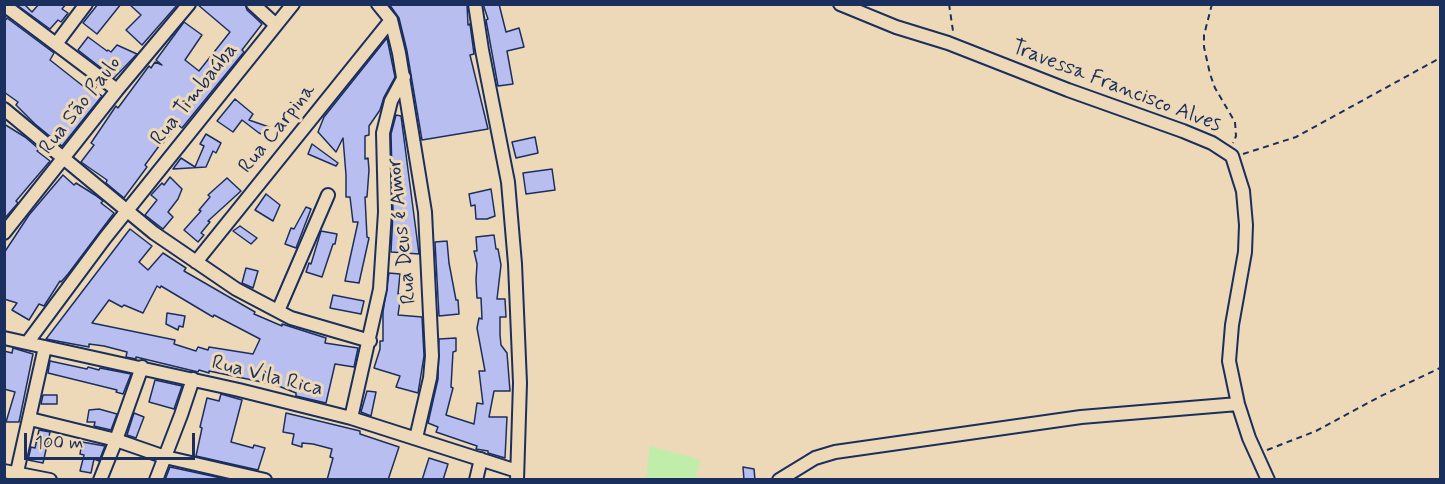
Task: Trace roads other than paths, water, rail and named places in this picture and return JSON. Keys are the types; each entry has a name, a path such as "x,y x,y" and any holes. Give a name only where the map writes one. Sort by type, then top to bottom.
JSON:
{"street":[{"path":"56,44 86,4"},
{"name":"Rua São Paulo","path":"4,232 189,4"},
{"path":"253,4 276,25"},
{"name":"Rua Timbaúba","path":"27,344 127,211 293,4"},
{"path":"378,4 391,20"},
{"path":"475,4 508,182 516,264 520,383 517,475"},
{"name":"Travessa Francisco Alves","path":"840,4 896,27 955,46 1183,131 1228,153 1243,191 1246,225 1242,275 1230,342 1229,361 1238,404 1268,480"},
{"path":"4,5 117,90"},
{"name":"Rua Deus é Amor","path":"391,20 404,77 425,212 432,322 430,378 416,438"},
{"name":"Rua Carpina","path":"196,262 391,20"},
{"path":"351,418 380,289 384,245 383,133 391,101 404,77"},
{"path":"4,110 154,233 236,289 300,321 370,341"},
{"path":"278,311 328,195"},
{"name":"Rua Vila Rica","path":"4,338 351,418 481,459 517,475"},
{"path":"45,347 30,419 11,472 50,480"},
{"path":"100,480 142,368"},
{"path":"156,480 193,380"},
{"path":"788,477 815,458 854,449 1081,417 1238,404"},
{"path":"30,419 116,440 165,457 265,480"},
{"path":"476,480 481,459"}]}
